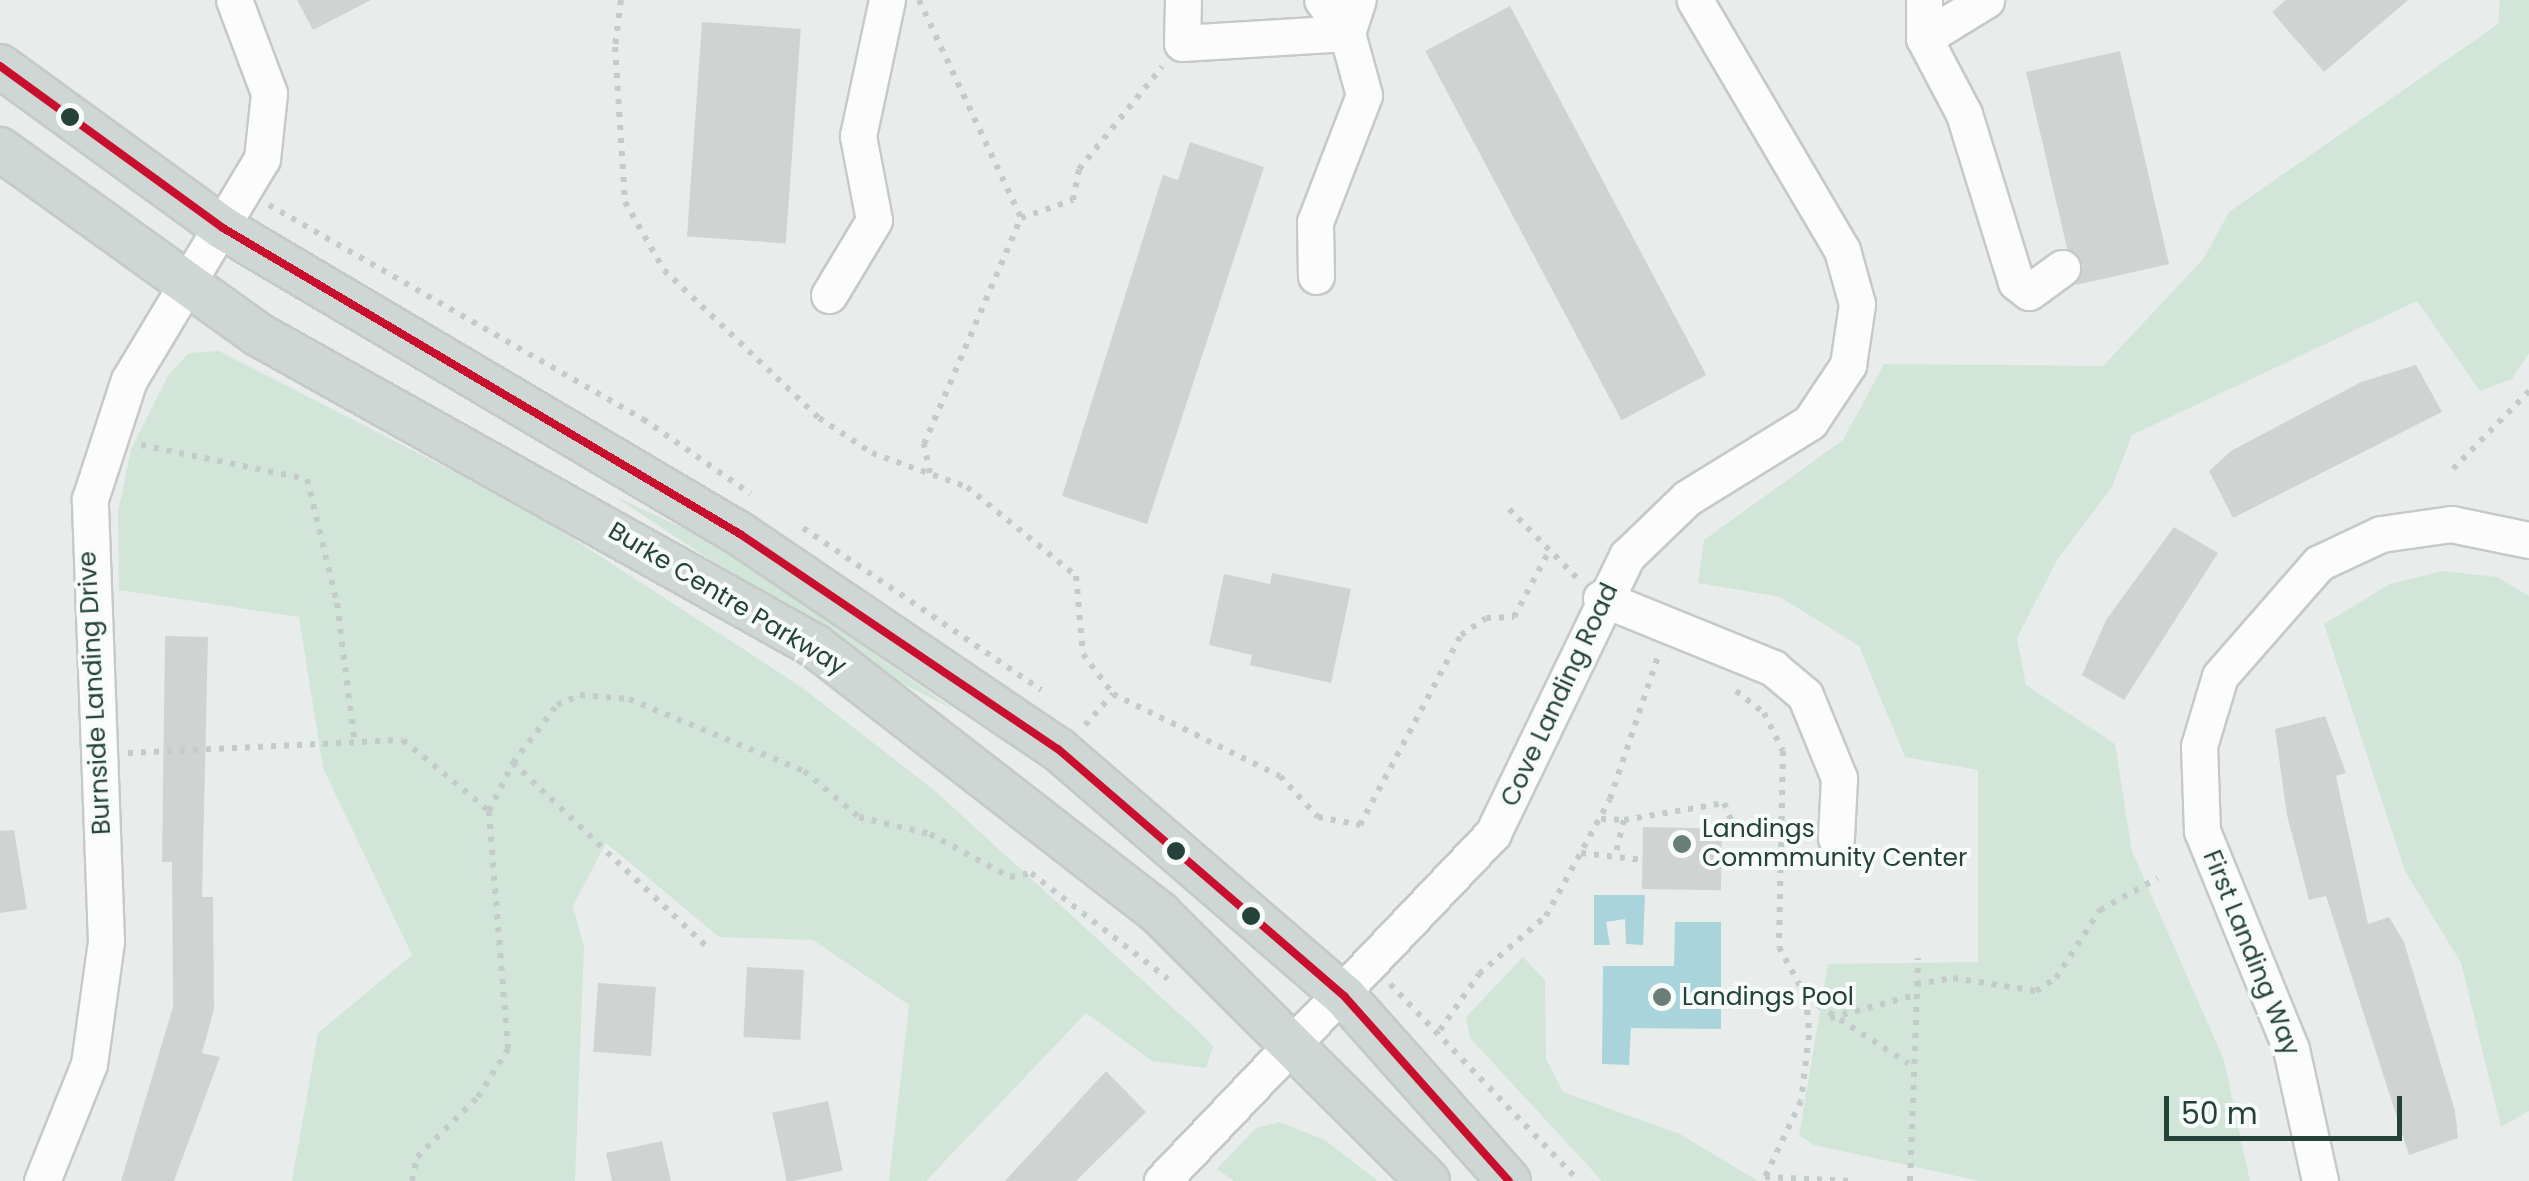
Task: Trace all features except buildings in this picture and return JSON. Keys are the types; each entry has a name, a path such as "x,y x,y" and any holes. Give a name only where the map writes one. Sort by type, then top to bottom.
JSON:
{"main road":[{"path":"0,66 223,228 540,411 910,642 1058,748 1344,997 1509,1181"},
{"name":"Burke Centre Parkway","path":"0,149 259,335 815,646 1081,846 1294,1039 1428,1181"}],"street":[{"name":"Burnside Landing Drive","path":"42,1181 89,1064 106,940 90,499 116,405 262,159 269,93 234,0"},
{"path":"829,296 874,220 858,136 888,0"},
{"path":"1183,0 1182,44 1352,16"},
{"path":"1322,0 1352,16"},
{"name":"Cove Landing Road","path":"1162,1181 1294,1039 1344,997 1494,833 1546,736 1601,598 1657,523 1810,422 1838,386 1855,338 1842,250 1695,0"},
{"path":"1924,0 1924,38 1964,114 2016,282 2029,292 2062,268"},
{"path":"1924,38 1986,0"},
{"path":"1316,276 1315,222 1364,94 1352,16"},
{"name":"First Landing Way","path":"2320,1181 2291,1049 2202,831 2199,746 2220,676 2320,563 2380,534 2451,524 2529,540"},
{"path":"1601,598 1773,668 1805,694 1839,778 1836,838"}],"path":[{"path":"622,0 618,149 641,241 819,418 872,453 968,487 1076,576 1083,654 1111,696 1280,776 1318,817 1351,830 1406,751 1461,635 1486,618 1514,617 1548,552"},
{"path":"919,0 1021,218"},
{"path":"930,473 924,444 1021,218 1074,200 1078,169 1182,44"},
{"path":"2454,469 2529,391"},
{"path":"132,443 307,479 337,602 355,745"},
{"path":"1510,509 1548,552 1601,598"},
{"path":"1642,644 1672,658"},
{"path":"1440,1030 1480,974 1533,932 1581,853 1600,819 1659,652"},
{"path":"1726,684 1776,730 1786,769 1778,946 1806,997 1829,1019 1909,1064"},
{"path":"412,1181 418,1157 478,1097 508,1049 489,811 512,763 540,721 557,705 580,695 629,699 804,771 859,817 930,834 1010,877 1031,873 1168,978"},
{"path":"1091,720 1111,696"},
{"path":"126,753 208,743 355,745 385,738 403,740 489,811"},
{"path":"512,763 705,945"},
{"path":"1600,819 1624,820 1724,803 1736,832 1782,834"},
{"path":"1615,857 1624,820"},
{"path":"1581,853 1643,860"},
{"path":"1916,984 1953,978 2036,991 2056,978 2100,910 2158,878"},
{"path":"1910,1181 1909,1064 1918,958"},
{"path":"1829,1019 1916,995"},
{"path":"1806,997 1802,1101 1765,1179 1851,1181"}],"green space":[{"path":"2500,0 2529,0 2529,353 2512,379 2480,391 2417,301 2132,435 2112,487 2057,560 2017,638 2026,685 2115,744 2132,851 2224,1060 2250,1181 1980,1181 1814,1145 1799,1135 1828,964 1978,962 1978,770 1905,757 1859,646 1780,597 1698,583 1704,540 1843,440 1884,364 2103,366 2204,258 2229,212 2498,24"},
{"path":"219,351 529,510 800,686 934,790 1196,1029 1213,1046 1206,1068 1152,1061 1086,1013 926,1181 889,1181 909,1005 813,940 719,937 606,843 573,906 584,947 575,1181 292,1181 318,1033 412,955 323,768 299,617 119,590 118,513 131,449 169,374 189,353"},
{"path":"614,496 718,544 954,710 878,671"},
{"path":"2443,571 2497,577 2529,596 2529,1111 2501,1127 2461,963 2405,871 2324,624 2390,584"},
{"path":"1523,957 1545,980 1546,1059 1563,1092 1680,1134 1758,1181 1602,1181 1470,1038 1466,1017"},
{"path":"1280,1122 1325,1140 1378,1181 1234,1181 1217,1169 1256,1128"}],"water":[{"path":"1594,895 1645,895 1643,945 1626,944 1625,919 1606,922 1610,945 1594,945"},
{"name":"Landings Pool","path":"1675,922 1721,922 1721,1029 1631,1028 1629,1065 1602,1064 1603,966 1674,966"}],"transit line":[{"path":"0,66 223,228 740,534 1058,749 1345,997 1509,1181"}],"place":[{"name":"Landings Commmunity Center","path":"1682,844"},
{"name":"Landings Pool","path":"1662,997"}]}
